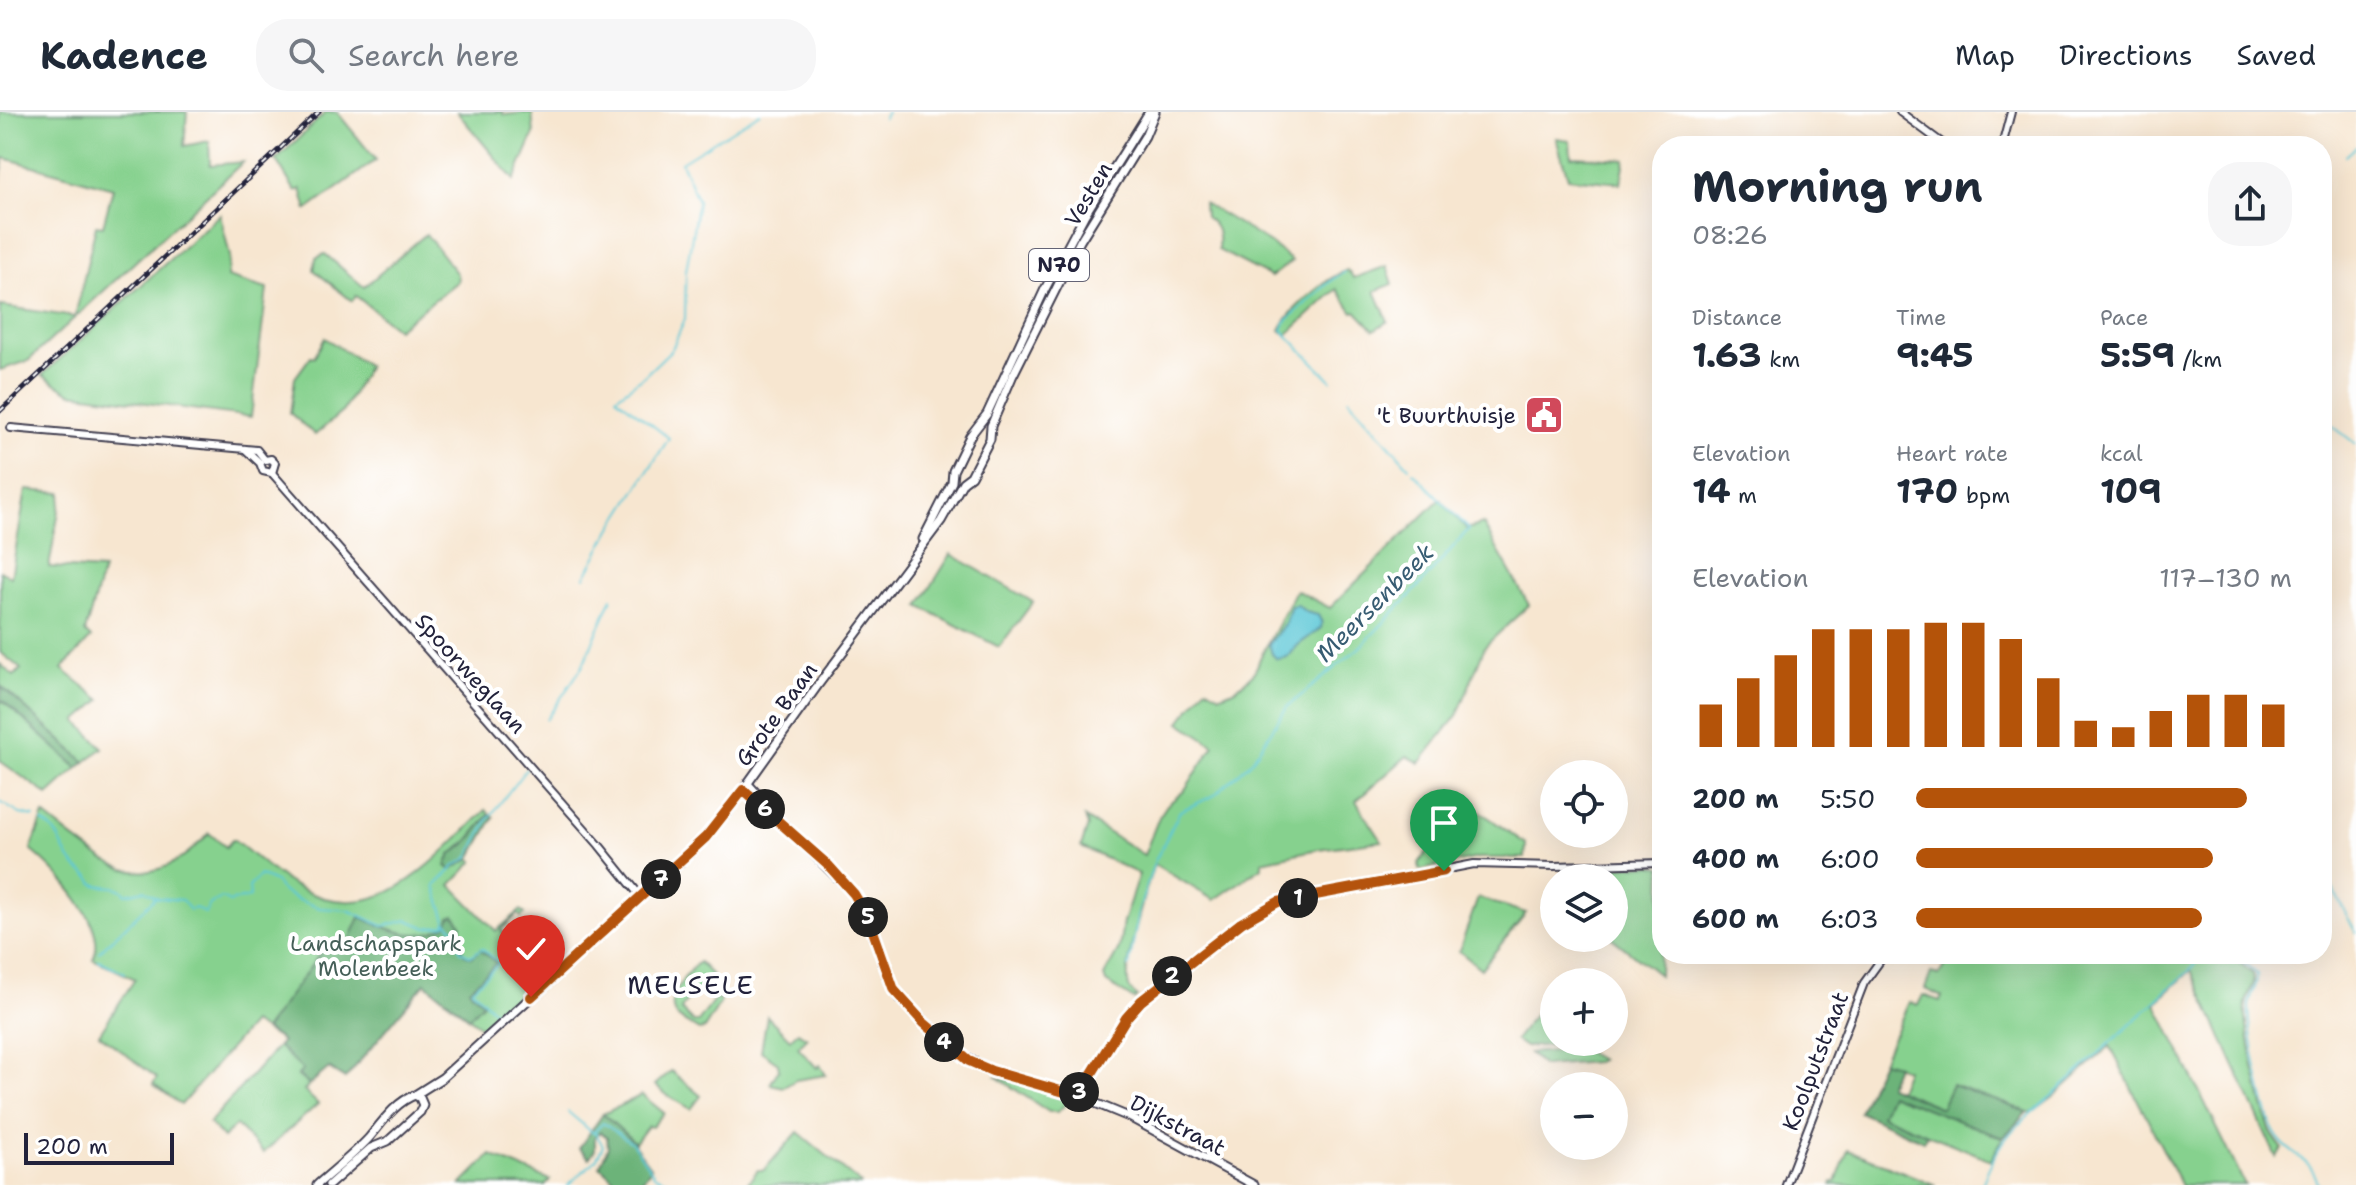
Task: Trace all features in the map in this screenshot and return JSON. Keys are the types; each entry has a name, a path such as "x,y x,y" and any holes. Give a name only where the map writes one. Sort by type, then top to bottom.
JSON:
{"main road":[{"name":"Vesten","path":"935,522 954,476 953,471 970,436 981,422 1042,294 1084,216 1150,113"},
{"name":"Vesten","path":"914,555 963,482 971,476 990,439 991,426 1012,377 1080,241 1145,136 1150,113"},
{"path":"981,422 991,426"},
{"path":"954,476 963,482"},
{"name":"Grote Baan","path":"329,1185 371,1148 388,1141 420,1112 427,1093 442,1078 706,837 746,787 914,555"},
{"name":"Dijkstraat","path":"746,787 854,894 868,917 898,997 959,1054 992,1071 1078,1096 1129,1117 1254,1185"},
{"name":"Grote Baan","path":"317,1185 408,1098 442,1078"},
{"path":"415,1095 423,1103"},
{"path":"372,1133 375,1141 381,1143"}],"street":[{"path":"1900,112 1932,136"},
{"path":"2005,136 2011,112"},
{"path":"11,428 257,450 263,462"},
{"name":"Spoorweglaan","path":"245,449 263,462"},
{"name":"Spoorweglaan","path":"263,462 271,459 275,463 272,473"},
{"name":"Spoorweglaan","path":"263,462 263,471 272,473 599,845 641,897"},
{"path":"1078,1096 1126,1018 1141,1001 1241,923 1278,902 1474,864 1652,863"},
{"name":"Koolputstraat","path":"1786,1185 1864,983 1876,964"}],"green space":[{"path":"0,112 187,112 184,146 209,141 210,165 243,162 28,361 0,370 0,306 75,317 96,225 103,226 113,188 4,158 0,182"},
{"path":"326,112 337,112 376,160 307,210 301,189 295,191 276,160"},
{"path":"457,112 502,112 504,115 532,112 534,134 514,180"},
{"path":"1556,138 1570,140 1571,156 1625,159 1621,183 1568,178"},
{"path":"1204,203 1270,243 1292,261 1271,277 1218,250 1217,231 1205,217"},
{"path":"220,214 230,256 227,277 267,289 251,417 71,393 42,375"},
{"path":"426,234 457,274 458,281 397,329 356,296 352,301 314,270 316,258 325,254 364,287"},
{"path":"1387,266 1393,284 1375,291 1388,321 1374,330 1356,311 1353,312 1337,289 1287,335 1280,330 1300,304 1338,274 1347,270 1354,278"},
{"path":"325,338 368,366 343,411 315,435 290,413 295,378 311,356 314,357"},
{"path":"26,490 62,493 49,567 103,570 85,632 91,638 62,669 101,700 77,721 103,748 85,762 3,688 0,689 0,664 14,676 21,669 0,652 0,571 11,577"},
{"path":"1440,499 1467,529 1483,524 1529,605 1485,646 1458,714 1420,763 1407,756 1356,801 1382,841 1318,849 1262,861 1262,867 1214,900 1154,864 1129,963 1129,987 1137,997 1134,1000 1106,982 1104,976 1119,949 1123,922 1139,874 1081,847 1088,826 1085,818 1144,855 1159,817 1167,805 1184,791 1214,745 1180,722 1206,687 1220,695 1245,681 1255,671 1296,590 1330,608"},
{"path":"951,554 1033,602 999,647 919,606"},
{"path":"2,687 85,762 78,768 3,701 0,702"},
{"path":"2,700 78,768 48,795 0,761"},
{"path":"1465,801 1526,844 1525,858 1478,858 1420,870 1419,863"},
{"name":"Landschapspark Molenbeek","path":"486,810 490,814 468,841 451,854 451,870 471,858 474,861 451,885 496,931 521,910 525,914 521,917 518,914 501,930 521,951 538,936 537,931 541,937 521,956 541,977 482,1028 425,983 345,1079 252,1023 181,1105 153,1084 157,1078 99,1034 135,979 93,959 96,945 94,930 87,915 66,884 31,850 44,815 106,861 125,869 144,872 164,867 185,855 209,833 226,847 233,839 297,887 327,899 354,901 379,896 424,869"},
{"path":"490,814 494,817 471,858 451,870 446,866 451,854 464,846"},
{"path":"1652,865 1652,964 1659,964 1659,975 1628,951 1628,866"},
{"path":"1478,898 1526,913 1481,969 1459,951"},
{"path":"455,915 462,926 456,935 464,954 472,957 480,949 497,963 469,989 483,1003 469,1017 425,983 345,1079 329,1068 309,1085 298,1075 303,1070 278,1046 282,1041 265,1029 322,951 330,947 345,951 360,917 392,930 414,934 436,931 447,925 450,917"},
{"path":"699,962 712,975 698,991 693,991 681,1010 693,1022 698,1022 716,998 721,1002 704,1029 699,1030 676,1015 673,1002 684,979"},
{"path":"1945,964 2241,964 2254,978 2246,1014 2259,1089 2272,1134 2283,1149 2276,1157 2191,970 2156,1003 2245,1185 2181,1185 2110,1046 2031,1113 1952,1085 1942,1108 1898,1090 1906,1069 1882,1061 1909,1002 1918,1005 1923,995 1940,1001 1942,997 1925,989 1931,973 1939,975"},
{"path":"1540,1008 1540,1046 1525,1047 1515,1040"},
{"path":"767,1016 790,1039 798,1032 807,1038 798,1047 817,1068 820,1065 826,1075 796,1080 784,1087 770,1084 779,1069 778,1063 761,1051"},
{"path":"278,1046 303,1070 298,1076 309,1085 304,1091 318,1104 263,1153 236,1125 223,1138 209,1123"},
{"path":"1540,1052 1540,1056 1593,1056 1600,1060 1543,1066 1529,1053"},
{"path":"1882,1061 1896,1065 1888,1086 1941,1108 1952,1085 2027,1112 2003,1138 1890,1094 1881,1115 1927,1134 1923,1141 1859,1112"},
{"path":"671,1071 701,1096 691,1109 655,1085"},
{"path":"995,1076 1069,1101 1057,1112 1049,1112"},
{"path":"1890,1094 2003,1138 1991,1160 1881,1115"},
{"path":"642,1095 664,1113 652,1127 648,1126 635,1143 603,1114"},
{"path":"603,1114 635,1143 651,1168 639,1185 620,1185 600,1166 608,1147 607,1137 600,1132 595,1136 595,1150 589,1158 579,1148"},
{"path":"798,1132 861,1184 746,1185"},
{"path":"1848,1150 1936,1185 1832,1185"},
{"path":"491,1155 550,1180 545,1185 461,1185"}],"water":[{"path":"1297,605 1306,612 1318,615 1321,628 1288,657 1277,659 1269,644 1285,623 1291,606"}],"waterway":[{"path":"883,119 887,112"},
{"path":"585,577 611,529 669,438 616,397 672,349 685,319 686,271 698,201 681,162 760,113"},
{"path":"2345,156 2356,146"},
{"path":"1332,381 1282,330 1285,322 1345,272"},
{"path":"1348,398 1409,467"},
{"path":"2332,426 2356,444"},
{"name":"Meersenbeek","path":"1129,967 1139,910 1154,863 1180,811 1213,796 1250,763 1287,707 1359,648 1469,529 1413,472"},
{"path":"546,720 582,667 612,598"},
{"path":"446,920 435,886 468,858 489,818 526,769"},
{"path":"0,802 20,814 34,817"},
{"path":"42,822 54,831 71,861 94,884 119,888 126,894 144,890 158,898 182,900 190,910 196,908 205,913 210,904 222,898 229,902 250,897 249,887 260,875 298,900 320,908 348,910 383,926 408,920 427,928 446,925 446,921"},
{"path":"2332,887 2356,933"},
{"path":"99,952 156,897"},
{"path":"446,921 456,931 454,937 461,951 471,956 482,948 499,963 472,989 498,1015"},
{"path":"98,960 125,973"},
{"path":"1982,1185 1997,1152 2014,1129 2195,964"},
{"path":"2246,964 2257,974 2249,1004 2250,1021 2263,1098 2271,1124 2282,1142 2310,1167 2318,1185"},
{"path":"568,1112 593,1133 603,1123 632,1143 655,1176 678,1185"},
{"path":"568,1185 596,1160 603,1146 595,1132"}],"railway":[{"path":"0,411 319,112"}],"place":[{"name":"'t Buurthuisje","path":"1544,415"}],"district":[{"name":"MELSELE","path":"691,985"}],"route":[{"path":"531,997 706,837 743,790 847,884 868,917 898,997 949,1046 969,1061 992,1071 1078,1096 1126,1018 1139,1003 1254,914 1278,902 1444,871"}]}
